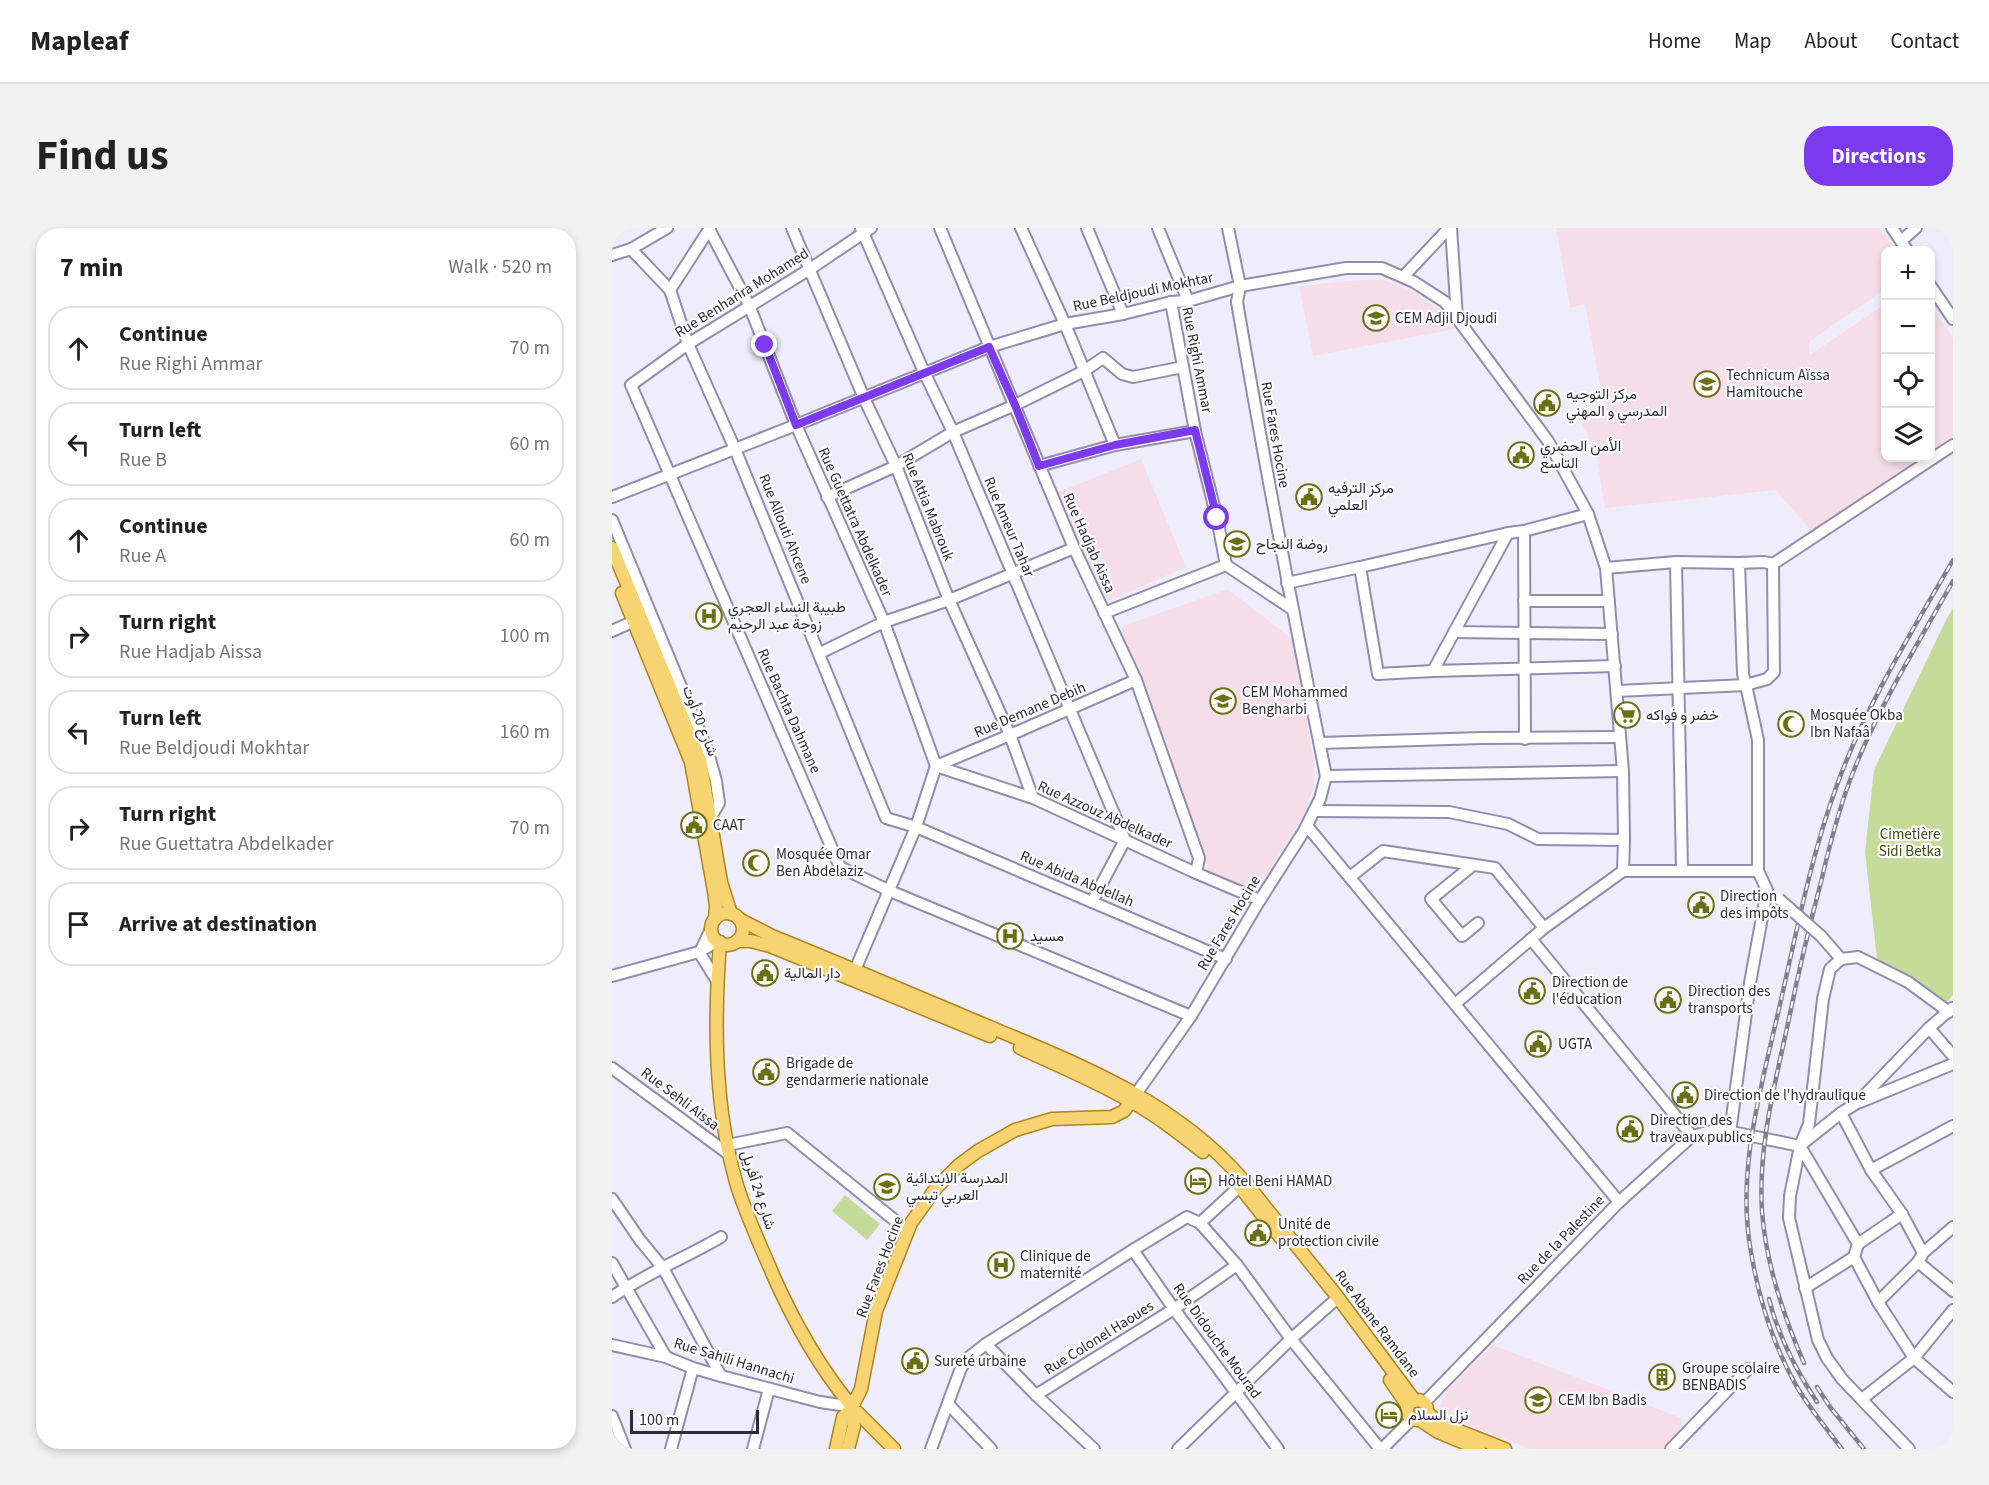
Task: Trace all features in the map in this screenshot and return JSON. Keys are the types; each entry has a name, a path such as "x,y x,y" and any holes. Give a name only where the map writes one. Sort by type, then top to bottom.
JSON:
{"main road":[{"name":"شارع 20 أوت","path":"612,548 700,759 721,882 735,916"},
{"name":"شارع 20 أوت","path":"612,567 642,618 691,762 715,898 714,923"},
{"path":"722,914 735,916 772,936 1088,1069 1133,1098 1018,1047 770,946 751,941 726,942 713,935 714,923 722,914"},
{"path":"726,942 743,930 735,916"},
{"name":"شارع 24 أفريل","path":"726,942 718,962 717,981 719,1082 729,1150 737,1184 788,1305 811,1349 852,1409"},
{"name":"Rue Abane Ramdane","path":"1133,1098 1241,1184 1336,1295 1417,1410"},
{"name":"Rue Fares Hocine","path":"852,1409 861,1389 876,1311 908,1232 927,1200 946,1177 997,1138 1015,1130 1052,1119 1112,1117 1124,1111 1133,1098"},
{"name":"Rue Abane Ramdane","path":"1241,1184 1417,1410"},
{"path":"836,1449 843,1417 852,1409"},
{"path":"848,1449 854,1426 852,1409"},
{"path":"852,1409 866,1430 885,1449"},
{"path":"852,1409 894,1449"},
{"path":"1417,1410 1438,1432 1479,1449"},
{"path":"1417,1410 1444,1425 1505,1449"}],"street":[{"path":"612,255 631,249 667,228"},
{"path":"631,249 670,290 710,228"},
{"name":"Rue Guettatra Abdelkader","path":"710,228 749,305 796,425 884,622 936,766"},
{"name":"Rue Attia Mabrouk","path":"792,228 864,398 896,466 949,600 1010,735 1033,798"},
{"name":"Rue Hadjab Aissa","path":"940,228 1074,548 1136,680 1199,858 1196,873"},
{"path":"1021,228 1065,324 1115,445"},
{"path":"1088,228 1123,314"},
{"path":"1158,228 1188,301"},
{"path":"1228,228 1240,286"},
{"path":"1402,277 1450,228"},
{"path":"1450,228 1457,318"},
{"path":"1892,228 1904,246 1916,228"},
{"name":"Rue Benharira Mohamed","path":"631,385 688,344 810,270 865,230"},
{"name":"Rue Ameur Tahar","path":"865,230 1125,840"},
{"name":"Rue Beldjoudi Mokhtar","path":"612,496 989,347 1065,324 1123,314 1171,302 1188,301 1240,286 1346,268 1382,268 1414,282 1445,302 1548,441 1588,514 1606,568 1623,771 1623,871"},
{"name":"Rue Fares Hocine","path":"1133,1098 1191,1016 1307,826 1320,799 1326,776 1258,428 1237,303 1240,286"},
{"name":"Rue Allouti Ahcene","path":"670,290 688,344 735,449 886,818 916,827"},
{"path":"1935,292 1953,319"},
{"name":"Rue Righi Ammar","path":"1171,302 1195,430 1226,565"},
{"path":"827,497 896,466 953,432 1084,371 1103,358 1122,374 1133,377 1183,367"},
{"name":"Rue Bachta Dahmane","path":"631,385 840,867 890,891 1191,1016"},
{"path":"1039,466 1115,445 1195,430"},
{"path":"1606,568 1676,562 1764,562 1773,564 1953,445"},
{"path":"1287,583 1524,531 1588,514"},
{"path":"612,520 642,618 612,632"},
{"path":"1524,531 1525,739"},
{"path":"1433,671 1508,533"},
{"path":"820,653 884,622 949,600 1074,548"},
{"path":"1676,562 1677,689 1683,870"},
{"path":"1739,563 1743,674 1758,740 1758,871 1767,890 1821,936 1841,959"},
{"path":"1617,691 1746,685 1767,679 1774,672 1773,564"},
{"path":"1104,613 1226,565 1292,609"},
{"path":"1360,567 1378,674 1615,666"},
{"path":"1524,601 1609,601"},
{"path":"1454,632 1612,634"},
{"name":"Rue Demane Debih","path":"936,766 1136,680"},
{"path":"1320,743 1620,737"},
{"path":"855,970 916,827 936,766"},
{"name":"Rue Azzouz Abdelkader","path":"936,766 1033,798 1260,900"},
{"path":"1326,776 1623,771"},
{"path":"1314,811 1449,812 1508,824 1538,839 1624,840"},
{"path":"1307,826 1619,1202"},
{"name":"Rue Abida Abdellah","path":"916,827 1226,959"},
{"path":"1092,902 1125,840"},
{"path":"1350,878 1383,851 1495,868 1544,928"},
{"path":"1473,865 1431,899 1461,936 1478,922"},
{"path":"1455,1004 1544,928 1623,871 1758,871"},
{"path":"1734,1133 1750,983 1767,890"},
{"path":"699,952 714,923"},
{"path":"1531,939 1692,1136 1711,1131 1734,1133 1800,1146 1858,1244"},
{"path":"612,976 699,952 726,942"},
{"path":"699,952 717,981"},
{"path":"1857,1103 1929,1028 1951,1009 1908,982 1858,957 1841,959 1830,969 1823,999 1809,1124 1800,1146 1790,1196 1789,1218 1818,1340 1842,1379 1909,1449"},
{"path":"1929,1028 1953,1056"},
{"path":"1800,1146 1857,1103 1953,1064"},
{"name":"Rue Sehli Aissa","path":"612,1066 729,1150"},
{"path":"1841,1113 1871,1170 1902,1214 1920,1257 1953,1291"},
{"path":"1871,1170 1953,1126"},
{"path":"729,1150 788,1133 908,1232"},
{"name":"Rue de la Palestine","path":"1381,1449 1619,1202 1692,1136"},
{"path":"1200,1223 1241,1184"},
{"path":"612,1199 640,1240 663,1268 721,1376"},
{"path":"1805,1288 1854,1257 1858,1244 1902,1214"},
{"path":"931,1449 961,1368 968,1358 1132,1250 1187,1217 1200,1223 1237,1265 1291,1339 1381,1449"},
{"path":"1878,1302 1920,1257 1953,1227"},
{"path":"612,1297 689,1256 721,1236"},
{"name":"Rue Didouche Mourad","path":"1132,1250 1278,1449"},
{"path":"1854,1257 1878,1302 1914,1358 1953,1392"},
{"path":"612,1263 666,1357"},
{"name":"Rue Colonel Haoues","path":"1036,1395 1174,1309 1237,1265"},
{"path":"1178,1449 1291,1339 1333,1302"},
{"path":"1862,1399 1914,1358 1953,1310"},
{"path":"986,1344 1094,1449"},
{"name":"Rue Sahili Hannachi","path":"612,1345 666,1357 721,1376 852,1409"},
{"path":"671,1449 693,1368"},
{"path":"1671,1449 1748,1370"},
{"path":"756,1448 769,1389"},
{"path":"949,1405 991,1449"},
{"path":"612,1416 625,1449"}],"shaded area":[{"name":"Technicum Aïssa Hamitouche","path":"1556,228 1880,228 1893,246 1881,246 1881,292 1809,342 1810,355 1881,307 1881,462 1915,462 1811,531 1776,490 1605,508 1595,448 1581,424 1605,412 1585,304 1570,308"},
{"name":"CEM Adjil Djoudi","path":"1381,279 1410,290 1437,308 1455,329 1313,356 1299,286"},
{"path":"1935,311 1953,338 1953,436 1935,448"},
{"path":"1141,459 1186,567 1104,603 1056,493"},
{"name":"CEM Mohammed Bengharbi","path":"1228,589 1292,639 1314,763 1313,789 1303,817 1252,897 1213,881 1117,637 1123,626"},
{"name":"CEM Ibn Badis","path":"1493,1345 1684,1419 1678,1433 1663,1449 1530,1449 1438,1413 1445,1393"}],"green space":[{"name":"Cimetière Sidi Betka","path":"1953,608 1953,995 1945,1004 1877,959 1865,852 1874,770"},
{"path":"845,1195 880,1224 867,1240 832,1211"}],"railway":[{"path":"1842,1449 1813,1411 1788,1371 1763,1305 1754,1270 1747,1224 1746,1195 1751,1138 1803,904 1818,843 1837,785 1875,698 1953,560"},
{"path":"1804,1363 1777,1289 1764,1231 1762,1165 1772,1096 1807,937 1845,794 1877,718 1953,581"},
{"path":"1769,1299 1777,1326 1789,1353 1817,1402"},
{"path":"1817,1387 1864,1449"}],"place":[{"name":"CEM Adjil Djoudi","path":"1376,318"},
{"name":"Technicum Aïssa Hamitouche","path":"1707,384"},
{"name":"مركز التوجيه المدرسي و المهني","path":"1547,403"},
{"name":"الأمن الحضري التاسع","path":"1521,455"},
{"name":"مركز الترفيه العلمي","path":"1309,497"},
{"name":"روضة النجاح","path":"1237,544"},
{"name":"طبيبة النساء العجري زوجة عبد الرحيم","path":"709,616"},
{"name":"CEM Mohammed Bengharbi","path":"1223,701"},
{"name":"خضر و فواكه","path":"1627,715"},
{"name":"Mosquée Okba Ibn Nafaâ","path":"1791,724"},
{"name":"CAAT","path":"694,825"},
{"name":"Mosquée Omar Ben Abdelaziz","path":"756,863"},
{"name":"Direction des impôts","path":"1701,905"},
{"name":"مسيد","path":"1010,936"},
{"name":"دار المالية","path":"765,973"},
{"name":"Direction de l'éducation","path":"1532,991"},
{"name":"Direction des transports","path":"1668,1000"},
{"name":"UGTA","path":"1538,1044"},
{"name":"Brigade de gendarmerie nationale","path":"766,1072"},
{"name":"Direction de l'hydraulique","path":"1685,1095"},
{"name":"Direction des traveaux publics","path":"1630,1129"},
{"name":"Hôtel Beni HAMAD","path":"1198,1181"},
{"name":"المدرسة الابتدائية العربي تبسي","path":"887,1187"},
{"name":"Unité de protection civile","path":"1258,1233"},
{"name":"Clinique de maternité","path":"1001,1265"},
{"name":"Sureté urbaine","path":"915,1361"},
{"name":"Groupe scolaire BENBADIS","path":"1662,1377"},
{"name":"CEM Ibn Badis","path":"1538,1400"},
{"name":"نزل السلام","path":"1389,1415"}],"route":[{"path":"765,345 796,425 989,347 1039,466 1115,445 1195,430 1217,518"}]}
